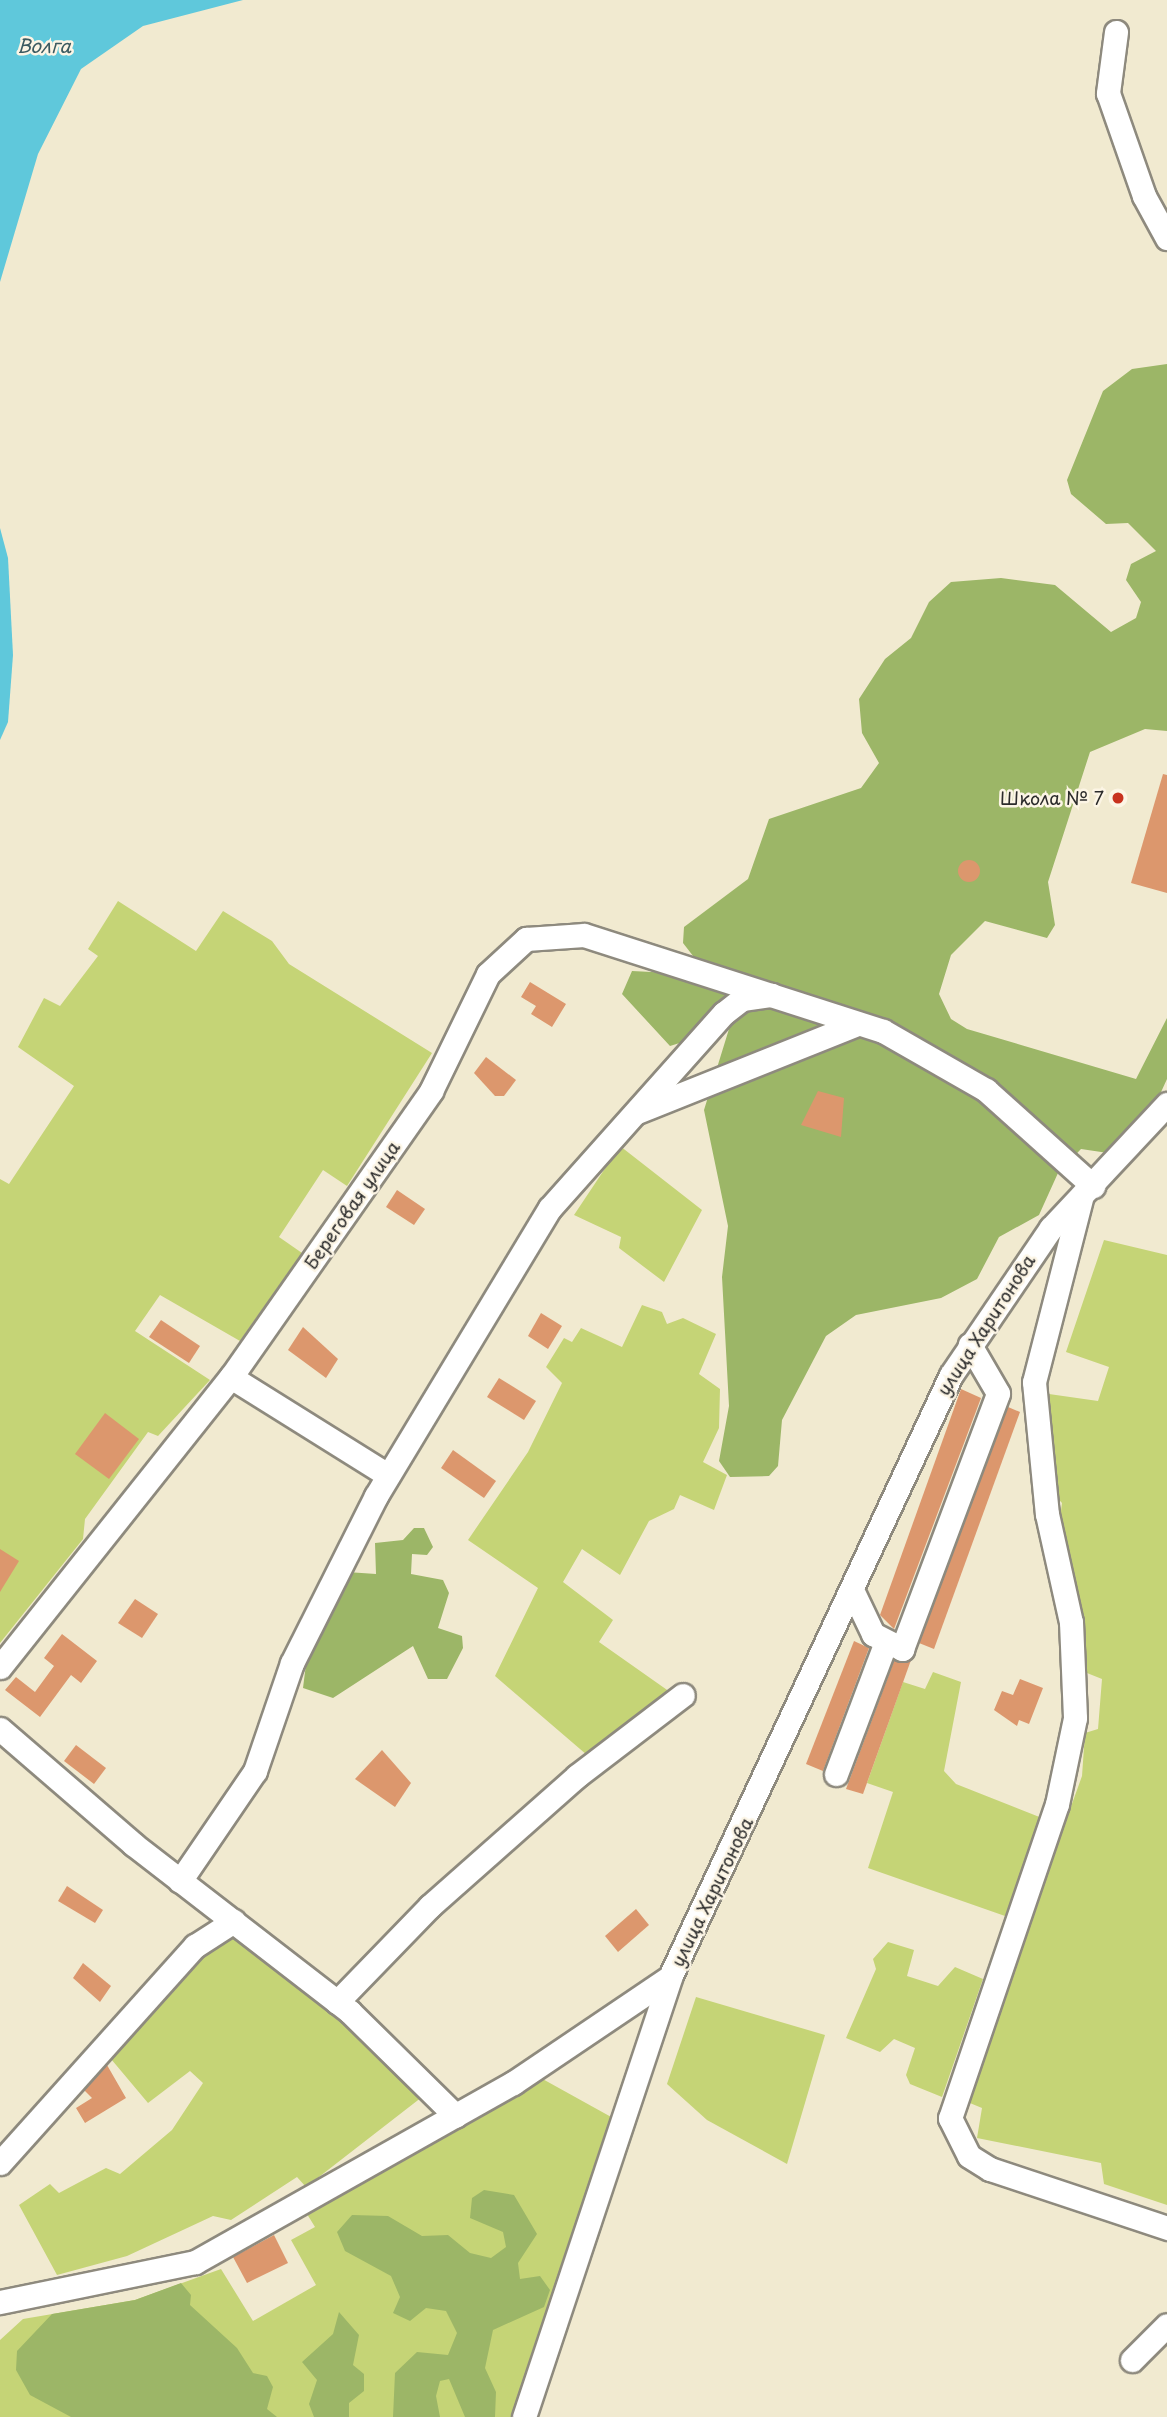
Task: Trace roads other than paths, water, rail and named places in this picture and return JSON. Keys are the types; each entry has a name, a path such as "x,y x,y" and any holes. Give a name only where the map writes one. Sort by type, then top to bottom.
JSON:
{"street":[{"path":"1116,32 1108,93 1144,196 1167,238"},
{"name":"Береговая улица","path":"0,1667 231,1377 415,1116 488,974 515,945 550,932 584,934 896,1037 986,1090 1087,1192"},
{"path":"180,1881 255,1771 306,1631 388,1475 550,1208 631,1115 733,1005 776,996"},
{"path":"631,1115 859,1025"},
{"name":"улица Харитонова","path":"0,2302 179,2269 456,2116 670,1978 853,1592 940,1395 1020,1268 1167,1104"},
{"path":"1087,1192 1034,1382 1047,1514 1071,1622 1074,1718 1056,1804 950,2118 969,2156 990,2169 1167,2228"},
{"path":"970,1345 998,1393"},
{"path":"231,1377 388,1475"},
{"path":"998,1393 1034,1382"},
{"path":"853,1592 868,1628 886,1642 902,1649 998,1393"},
{"path":"836,1774 886,1642"},
{"path":"337,2002 430,1906 535,1813 683,1695"},
{"path":"0,1729 180,1881 337,2002 456,2116"},
{"path":"0,2163 195,1946 234,1921"},
{"path":"524,2417 670,1978"},
{"path":"1132,2360 1167,2325"}],"water":[{"name":"Волга","path":"0,0 243,0 143,26 81,69 38,154 0,282"},
{"path":"0,528 8,558 13,655 8,722 0,740"}],"place":[{"name":"Школа № 7","path":"1118,798"}]}
